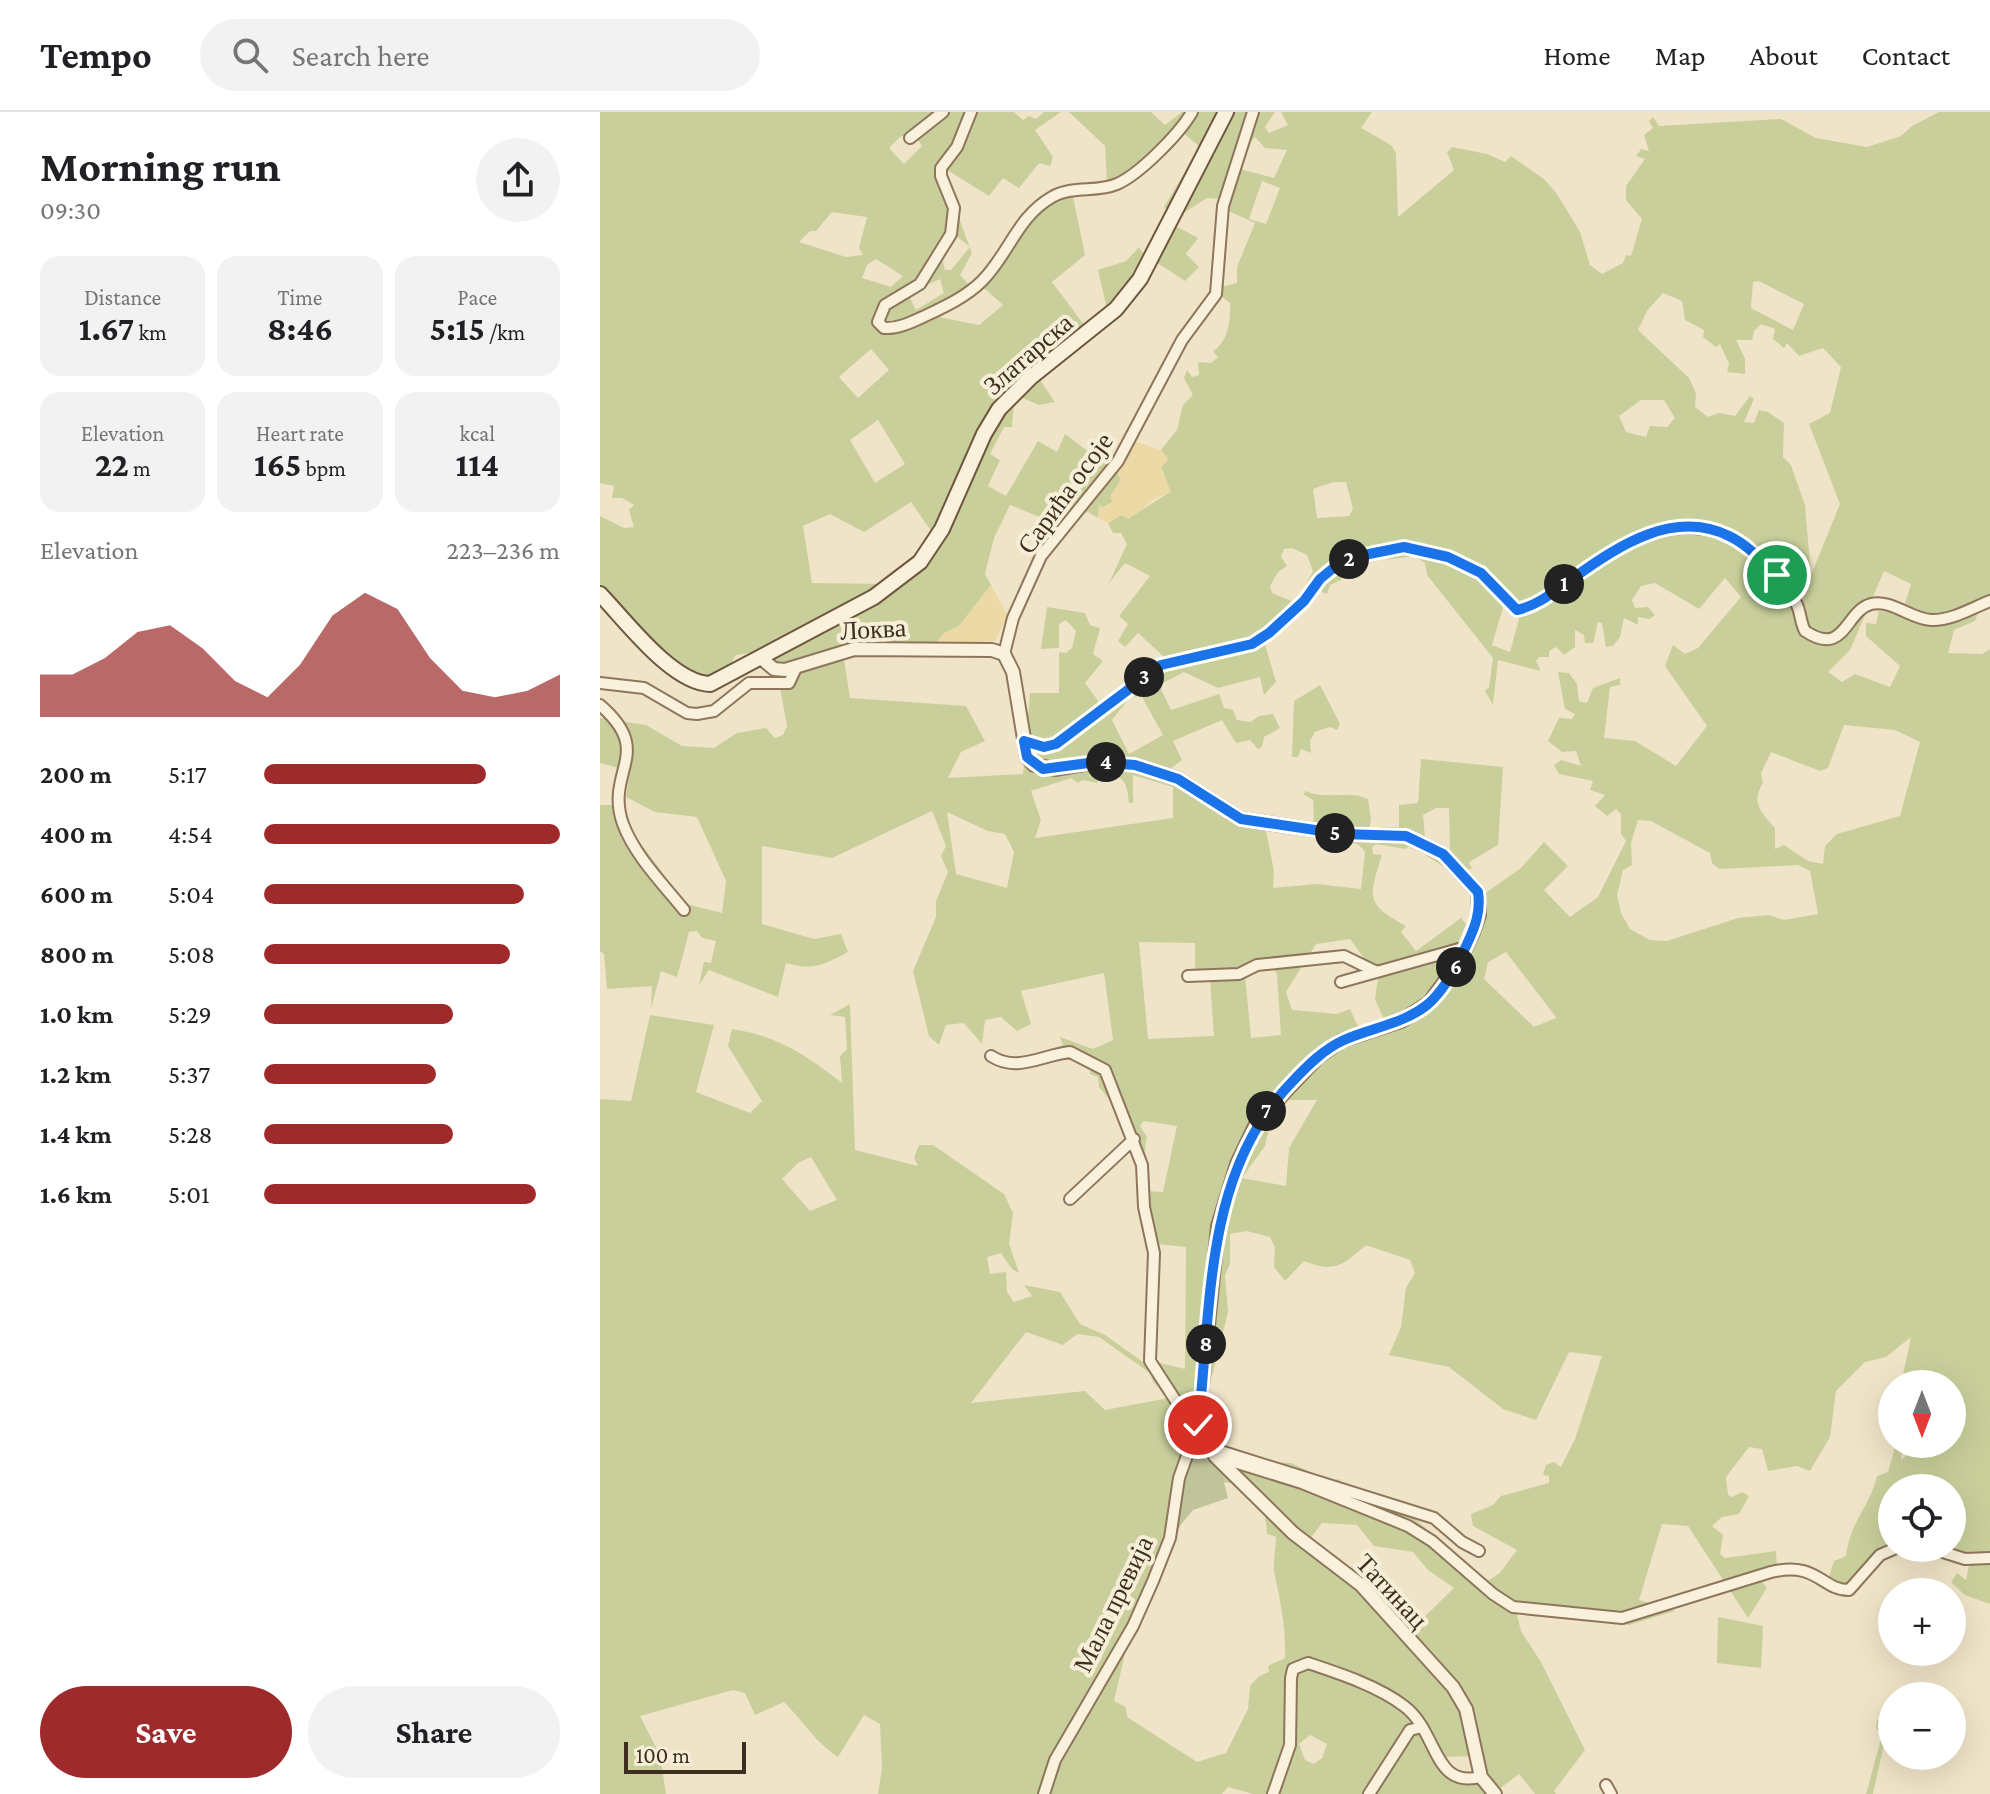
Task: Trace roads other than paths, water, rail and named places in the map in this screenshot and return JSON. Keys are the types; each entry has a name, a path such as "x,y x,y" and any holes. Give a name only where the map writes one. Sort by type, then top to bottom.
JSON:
{"main road":[{"name":"Златарска","path":"761,658 892,586 920,562 942,529 984,434 999,409 1031,377 1116,309 1140,279 1226,112"},
{"path":"600,594 677,672 693,682 715,683 761,658"}],"street":[{"path":"910,138 943,112"},
{"path":"971,112 957,147 941,168 941,176 954,208 951,234 920,284 896,296 878,315 878,322 884,328 919,319 960,297 981,282 997,264 1025,217 1053,196 1072,189 1116,184 1125,179 1172,138 1192,112"},
{"name":"Сарића осоје","path":"1004,654 1013,618 1041,556 1118,461 1151,405 1182,340 1216,294 1223,206 1253,112"},
{"path":"1024,741 1044,747 1056,744 1161,665 1252,644 1281,623 1337,565 1380,549 1404,547 1448,557 1481,573 1517,610 1543,600 1623,543 1651,533 1696,525 1729,536 1777,575 1799,607 1805,631 1818,639 1833,638 1843,632 1859,611 1871,604 1895,607 1930,620 1949,618 1990,601"},
{"name":"Локва","path":"796,668 839,651 854,649 975,647 1004,654"},
{"path":"1004,654 1013,672 1027,757 1043,769 1096,762 1135,765 1178,779 1241,819 1342,834 1406,836 1429,844 1443,854 1478,892 1479,915 1466,947 1429,1003 1401,1021 1341,1041 1318,1057 1258,1120 1237,1164 1218,1226 1198,1425"},
{"path":"600,683 644,688 687,713 697,714 714,711 749,683 793,681 796,668 774,669 761,658"},
{"path":"600,705 614,717 627,738 628,751 618,791 624,826 684,910"},
{"path":"1341,982 1466,947"},
{"path":"1188,976 1239,974 1257,965 1344,956 1377,972"},
{"path":"991,1056 1002,1063 1015,1065 1070,1052 1088,1058 1105,1070 1142,1165 1144,1207 1154,1253 1150,1361 1185,1415 1198,1425 1213,1452 1302,1483 1408,1526 1450,1555 1493,1594 1513,1607 1538,1611 1622,1618 1771,1572 1796,1568 1805,1569 1841,1590 1849,1590 1878,1557"},
{"path":"1070,1199 1134,1139"},
{"name":"Мала превија","path":"1044,1794 1055,1760 1133,1626 1153,1581 1170,1538 1179,1478 1198,1425"},
{"path":"1213,1452 1434,1518 1479,1551"},
{"name":"Татинац","path":"1213,1452 1293,1533 1361,1585 1453,1687 1466,1709 1481,1777 1495,1794"},
{"path":"1966,1559 1990,1558"},
{"path":"1273,1794 1290,1745 1291,1678 1293,1669 1299,1665 1322,1668 1405,1706 1422,1727 1448,1774 1457,1779 1481,1777"},
{"path":"1369,1794 1410,1730 1422,1727"}]}
